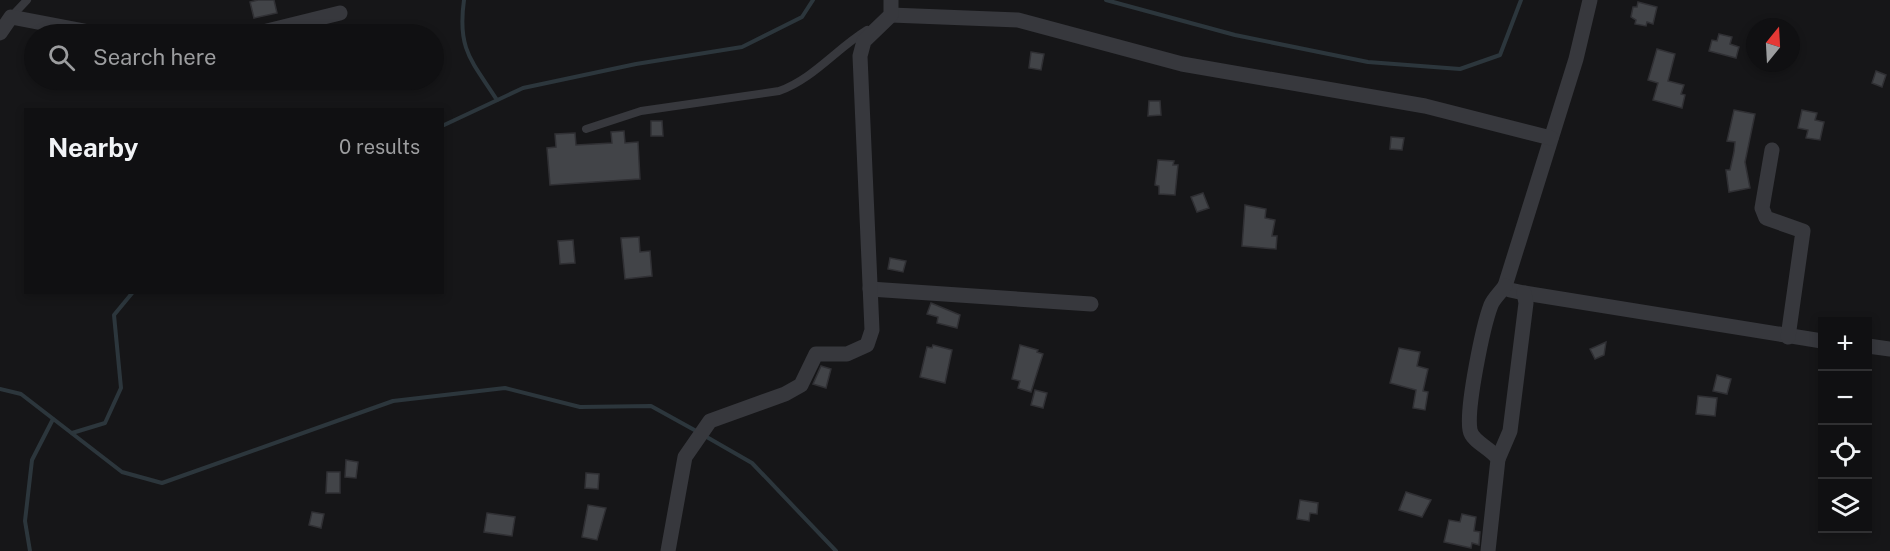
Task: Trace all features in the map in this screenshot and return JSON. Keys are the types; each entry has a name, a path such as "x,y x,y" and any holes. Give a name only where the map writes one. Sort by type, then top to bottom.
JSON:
{"street":[{"path":"1498,459 1492,449 1477,441 1470,432 1469,416 1484,328 1492,302 1505,286 1576,59 1590,0"},
{"path":"668,551 685,457 710,421 785,394 801,385 816,354 847,354 867,345 872,330 860,56 864,41 891,8 1018,20 1182,64 1425,106 1551,138"},
{"path":"295,24 340,13"},
{"path":"0,33 11,17 48,24"},
{"path":"1772,150 1762,208 1766,218 1803,231 1788,337"},
{"path":"1505,286 1510,290 1524,293 1818,341"},
{"path":"870,289 1091,304"},
{"path":"1488,551 1498,459 1510,431 1526,303 1524,293"},
{"path":"1872,347 1890,349"}],"lane":[{"path":"11,17 27,0"},
{"path":"586,129 641,111 779,91 799,84 849,41 867,30 875,30"}],"building":[{"path":"274,0 277,13 254,18 250,2"},
{"path":"1638,2 1657,7 1653,24 1647,22 1646,26 1635,24 1636,20 1631,17 1633,7 1637,7"},
{"path":"1719,34 1732,37 1730,44 1739,47 1736,58 1709,51 1712,40 1717,41"},
{"path":"1657,49 1675,54 1668,81 1684,85 1681,94 1685,95 1682,108 1653,100 1658,83 1648,80"},
{"path":"1031,52 1044,54 1041,70 1029,68"},
{"path":"1876,71 1886,75 1882,87 1872,83"},
{"path":"1149,101 1160,101 1161,115 1148,116"},
{"path":"1734,110 1755,114 1745,162 1750,188 1729,192 1726,170 1730,170 1735,142 1727,141"},
{"path":"1802,110 1817,113 1815,120 1824,122 1820,140 1806,138 1808,130 1798,128"},
{"path":"651,121 662,121 663,136 651,136"},
{"path":"624,131 625,143 638,142 640,179 550,185 547,148 556,147 555,134 575,133 576,145 612,143 611,132"},
{"path":"1391,137 1404,138 1402,150 1390,149"},
{"path":"1158,160 1174,161 1173,165 1178,165 1175,195 1159,194 1159,186 1155,185"},
{"path":"1203,193 1209,208 1197,212 1191,197"},
{"path":"1245,205 1266,209 1265,218 1275,220 1272,236 1277,236 1276,249 1242,246"},
{"path":"639,237 640,252 650,251 652,276 625,279 621,238"},
{"path":"573,240 575,263 560,264 558,241"},
{"path":"890,258 906,261 903,272 888,269"},
{"path":"931,303 960,315 957,328 937,323 938,317 927,314"},
{"path":"1606,342 1604,355 1595,359 1590,349"},
{"path":"933,345 952,350 945,383 920,377 927,347 932,348"},
{"path":"1020,345 1038,350 1037,352 1043,354 1031,392 1018,388 1020,381 1012,379"},
{"path":"1399,348 1420,352 1417,366 1428,369 1423,391 1428,392 1425,410 1413,408 1416,390 1390,383"},
{"path":"821,366 831,369 826,388 813,384"},
{"path":"1717,375 1731,379 1727,394 1713,391"},
{"path":"1035,390 1047,393 1043,408 1031,405"},
{"path":"1698,396 1717,398 1715,416 1696,414"},
{"path":"346,460 358,462 356,478 345,477"},
{"path":"327,472 340,472 340,493 326,493"},
{"path":"586,473 599,474 598,489 585,488"},
{"path":"1406,492 1431,500 1422,517 1399,510"},
{"path":"1300,500 1318,503 1317,514 1310,513 1309,521 1297,519"},
{"path":"588,505 606,508 597,540 582,537"},
{"path":"312,512 324,514 321,528 309,525"},
{"path":"487,513 515,517 512,536 484,532"},
{"path":"1462,514 1476,517 1474,531 1480,532 1479,545 1472,543 1471,548 1444,542 1449,520 1460,522"}],"waterway":[{"path":"464,0 463,31 468,54 497,100"},
{"path":"444,125 523,88 636,64 742,47 802,17 813,0"},
{"path":"1106,0 1235,35 1368,62 1460,69 1500,55 1521,0"},
{"path":"72,433 105,423 121,388 114,315 131,294"},
{"path":"0,389 21,394 122,472 162,483 393,401 505,388 580,407 651,406 698,432"},
{"path":"30,551 25,521 32,460 53,419"},
{"path":"705,436 752,463 836,551"}]}
